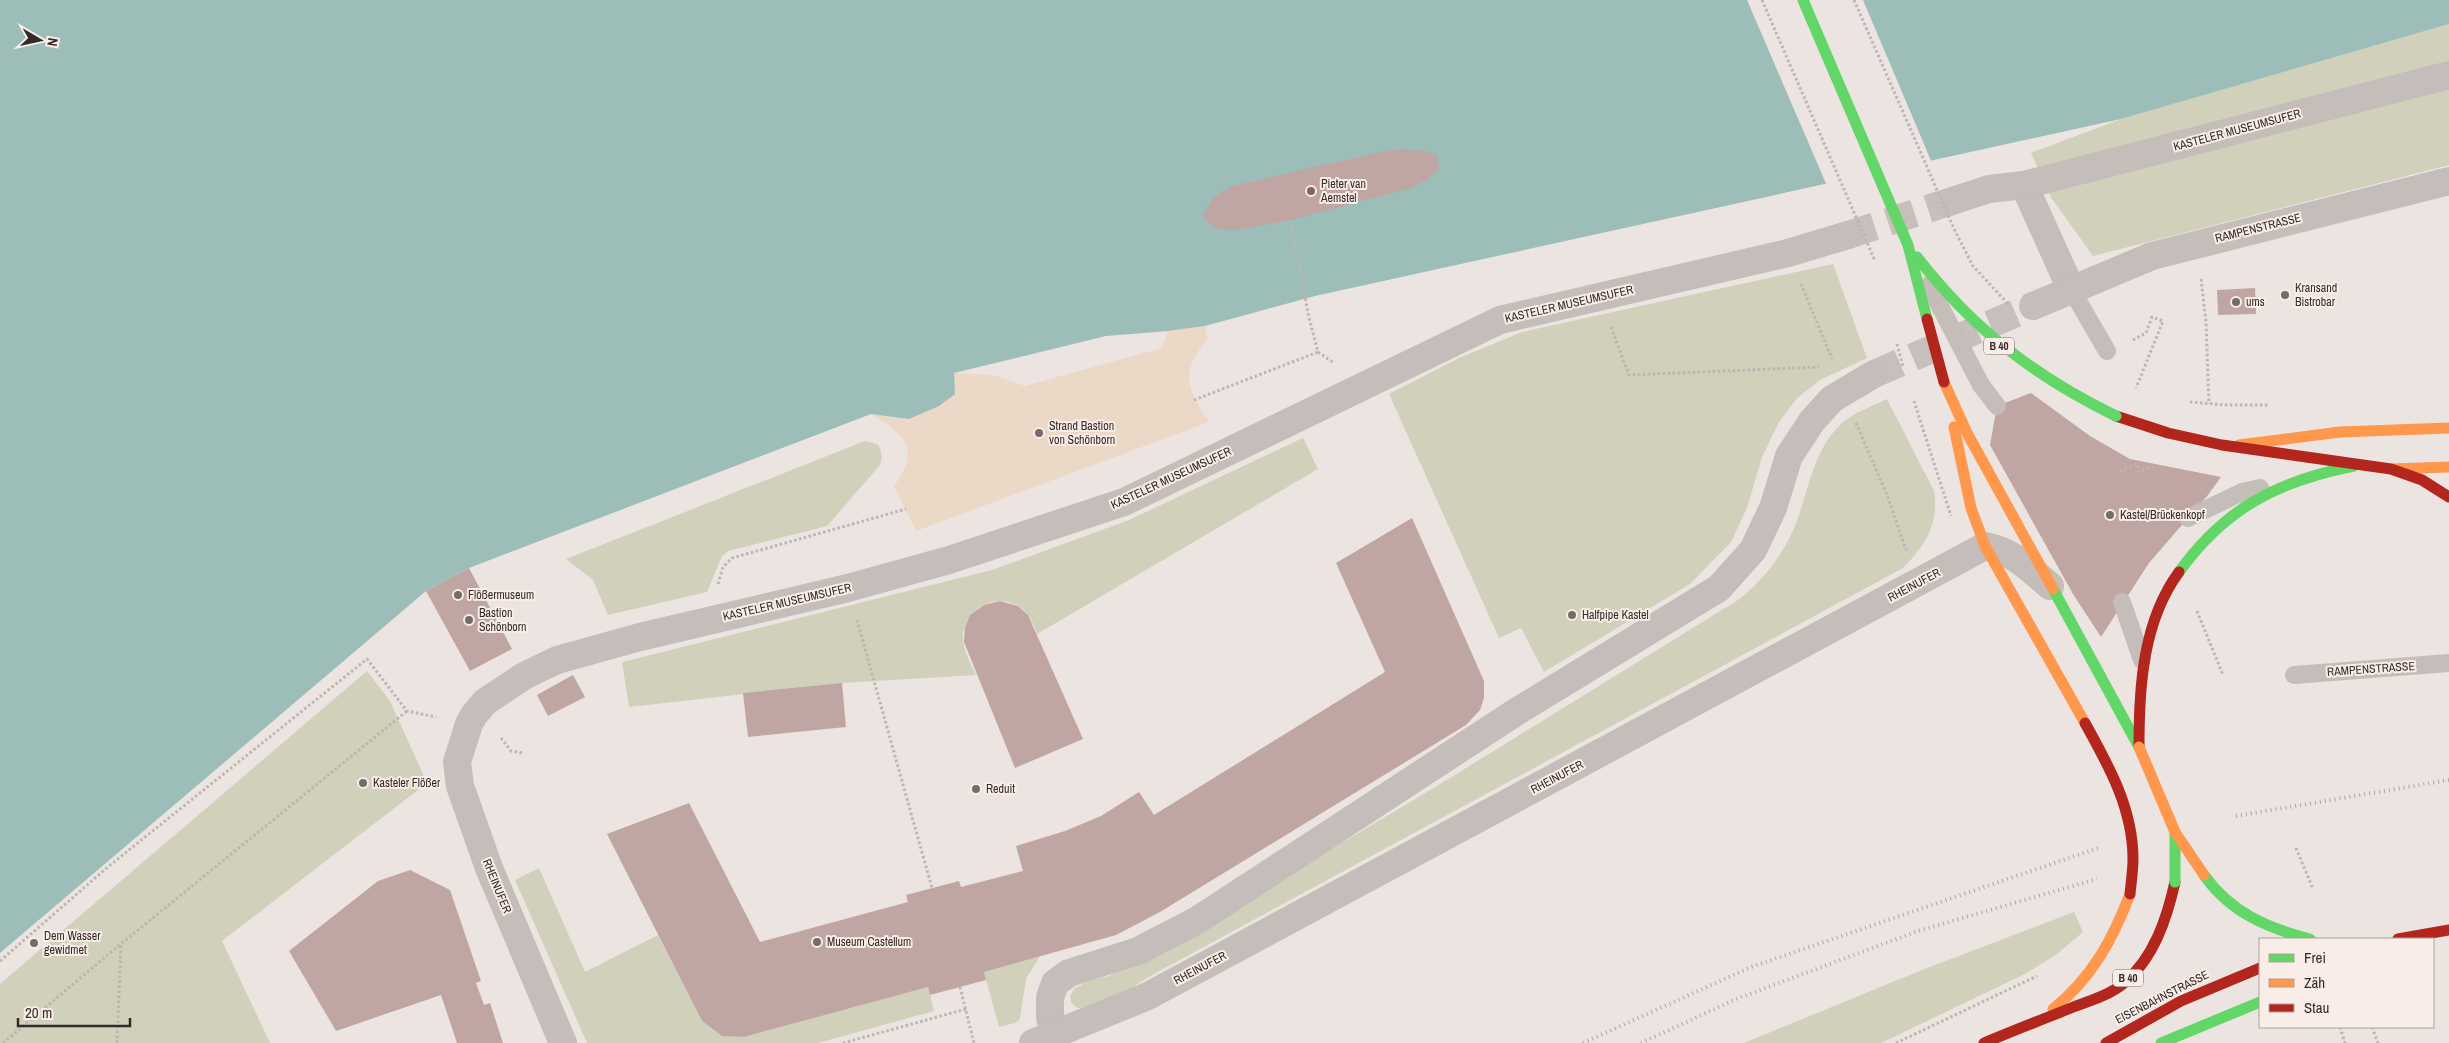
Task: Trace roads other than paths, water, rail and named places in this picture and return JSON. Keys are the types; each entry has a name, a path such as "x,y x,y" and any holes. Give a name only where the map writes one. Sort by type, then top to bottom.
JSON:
{"main road":[{"name":"B 40","path":"1803,0 1908,245 1944,382 1971,508 1985,546 2085,723 2115,782 2131,830 2134,856 2130,894 2122,919 2096,966 2077,988 2056,1008 2031,1024"},
{"name":"B 40","path":"1908,245 1935,281 1966,315 1999,346 2036,373 2075,397 2116,416 2166,433 2231,446 2354,466 2392,469 2417,478 2449,497"},
{"name":"B 40","path":"1944,382 1967,433 2001,497 2139,747 2175,832 2210,885 2230,904 2253,920 2278,931 2306,938"},
{"path":"2231,446 2340,432 2449,428"},
{"name":"B 40","path":"2139,747 2139,711 2144,664 2155,619 2165,594 2178,572 2197,547 2218,525 2243,506 2269,491 2322,470 2354,466"},
{"path":"2392,469 2449,467"},
{"name":"B 40","path":"1984,1043 2104,995 2125,982 2150,950 2164,926 2175,882 2175,832"},
{"path":"2403,938 2443,930 2449,924"},
{"name":"EISENBAHNSTRASSE","path":"2106,1043 2169,1006 2209,987 2259,968"},
{"path":"2161,1043 2259,1002"}],"street":[{"name":"KASTELER MUSEUMSUFER","path":"1949,202 1989,189 2024,185 2449,75"},
{"name":"RAMPENSTRASSE","path":"2071,289 2152,256 2449,181"},
{"path":"2024,185 2071,289 2024,308"},
{"name":"KASTELER MUSEUMSUFER","path":"469,724 485,702 524,676 557,660 848,588 949,560 1124,502 1500,320 1788,253 1848,235"},
{"name":"RHEINUFER","path":"1044,1039 1050,1018 1050,998 1054,983 1069,973 1138,951 1196,921 1516,712 1719,588 1753,550 1773,508 1789,456 1812,421 1832,399 1874,374"},
{"path":"1985,546 2003,550 2022,562 2050,586"},
{"name":"RHEINUFER","path":"1044,1039 1148,996 1985,546"},
{"name":"RHEINUFER","path":"469,724 457,762 460,786 489,868 563,1043"}],"lane":[{"path":"1908,245 1980,385 1998,406"},
{"path":"2071,289 2107,351"},
{"path":"2188,518 2242,492 2297,479"},
{"path":"2122,602 2144,664"},
{"name":"RAMPENSTRASSE","path":"2294,675 2449,663"}],"water":[{"path":"0,0 2449,0 2449,24 2121,119 1315,296 1205,326 1106,336 954,373 955,394 939,406 909,419 871,414 469,568 426,591 0,953"}],"tunnel":[{"path":"1848,235 1949,202"},
{"path":"1874,374 2033,306"}],"railway":[{"path":"2236,816 2449,780"},
{"path":"1583,1043 1751,967 2098,848"},
{"path":"1641,1043 1736,999 1918,931 2097,879"}],"place":[{"name":"Pieter van Aemstel","path":"1311,191"},
{"name":"Kransand Bistrobar","path":"2285,295"},
{"name":"ums","path":"2236,302"},
{"name":"Strand Bastion von Schönborn","path":"1039,433"},
{"name":"Kastel/Brückenkopf","path":"2110,515"},
{"name":"Flößermuseum","path":"458,595"},
{"name":"Halfpipe Kastel","path":"1572,615"},
{"name":"Bastion Schönborn","path":"469,620"},
{"name":"Kasteler Flößer","path":"363,783"},
{"name":"Reduit","path":"976,789"},
{"name":"Museum Castellum","path":"817,942"},
{"name":"Dem Wasser gewidmet","path":"34,943"}]}
